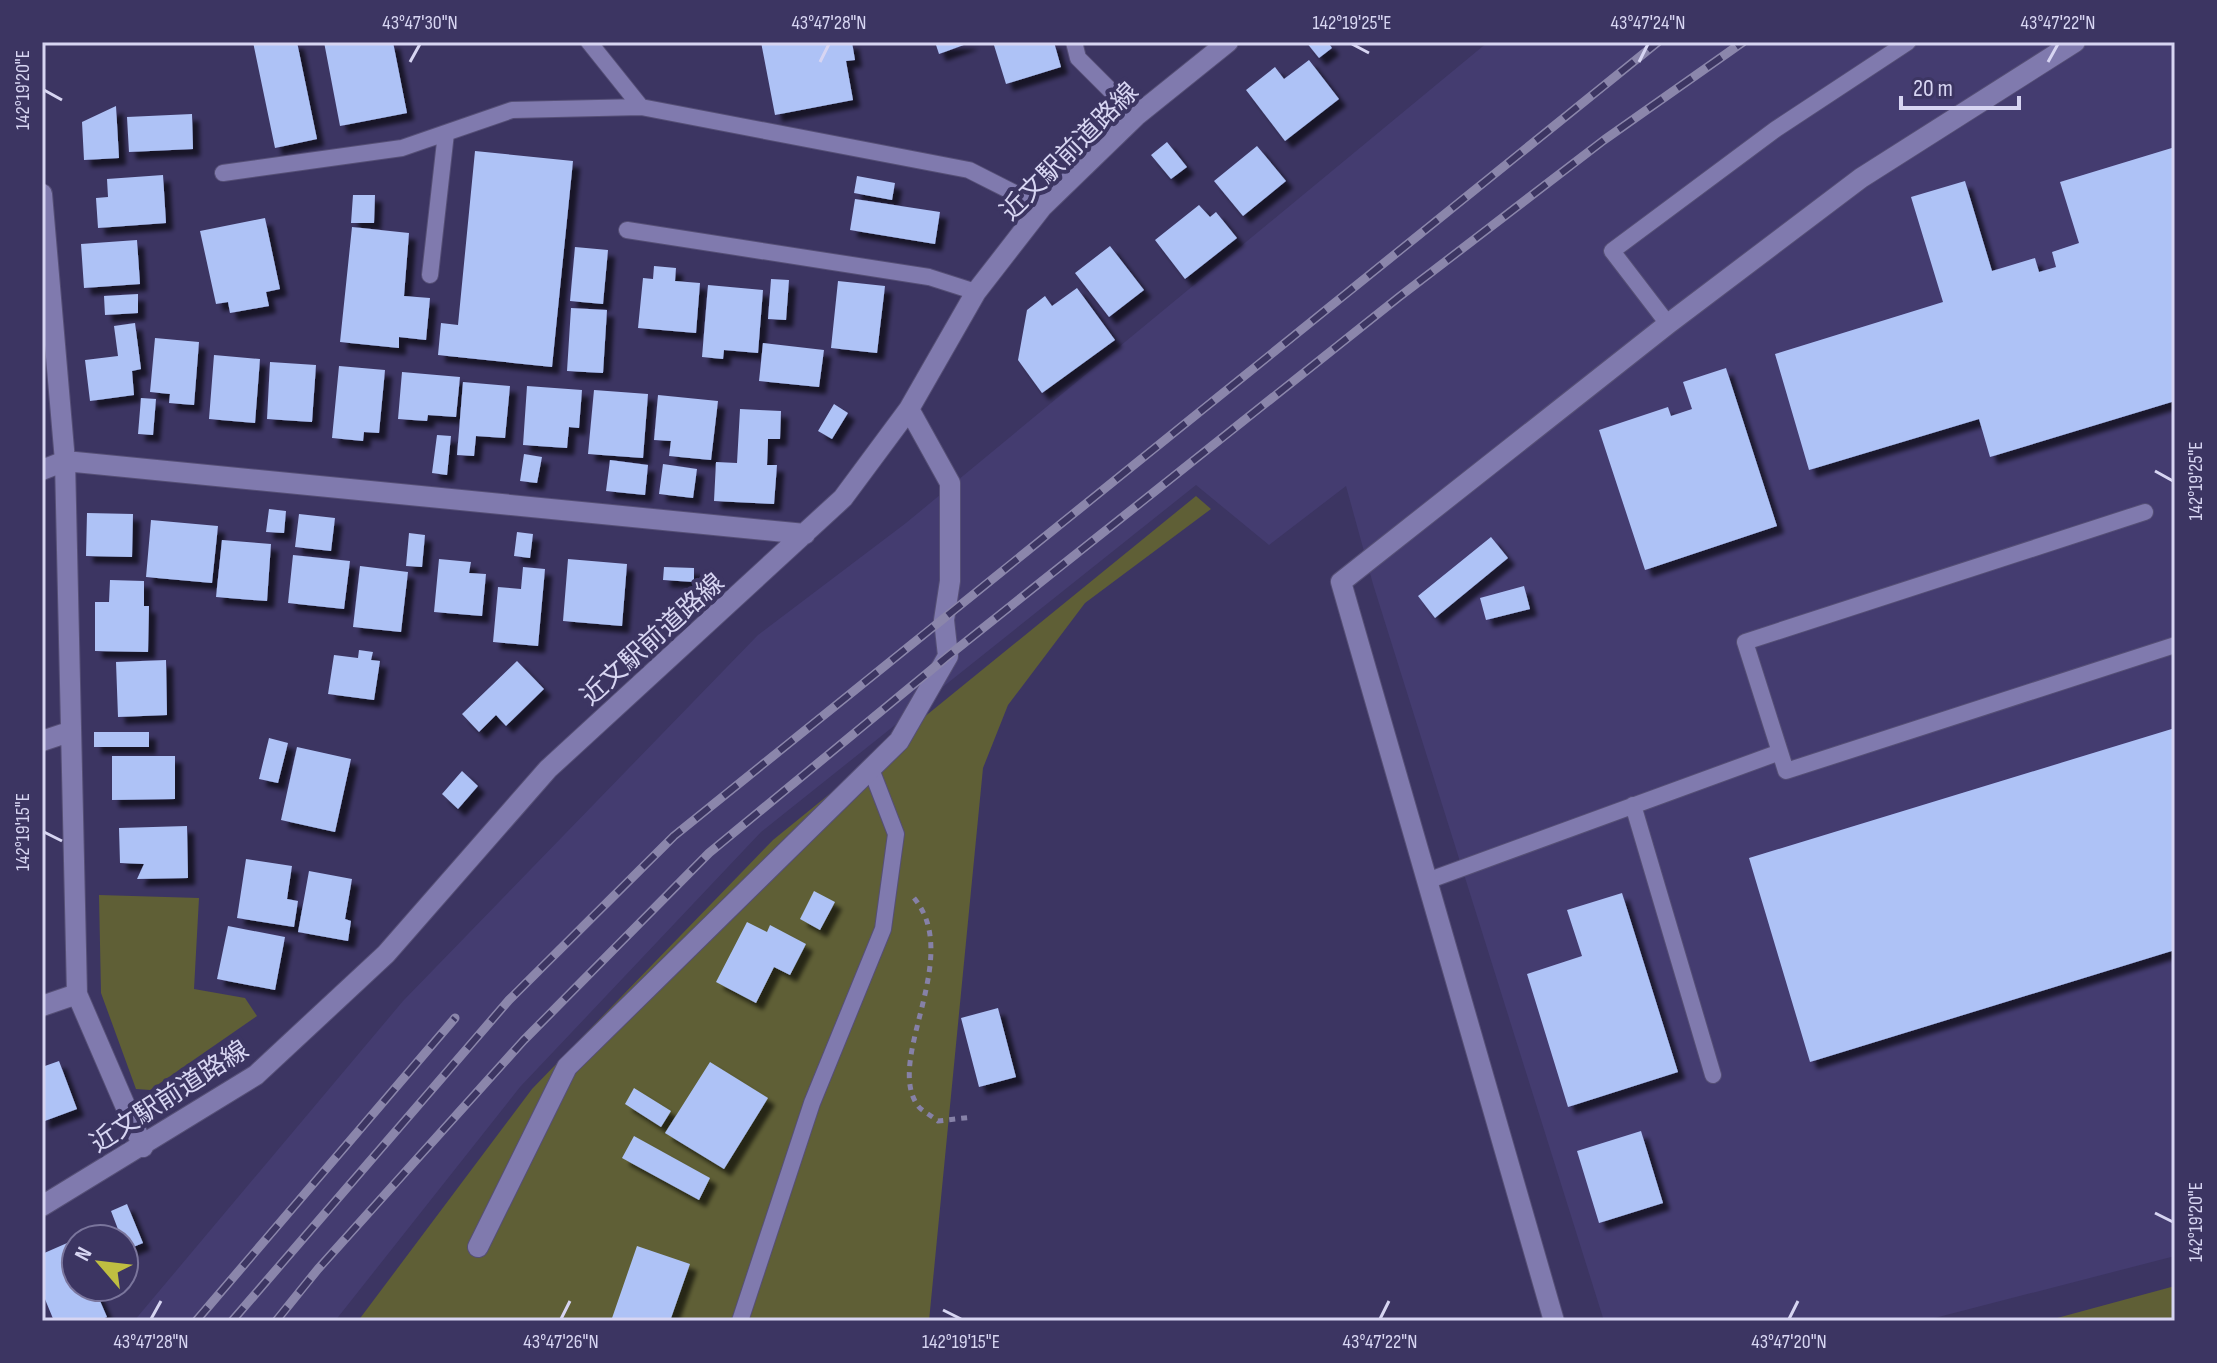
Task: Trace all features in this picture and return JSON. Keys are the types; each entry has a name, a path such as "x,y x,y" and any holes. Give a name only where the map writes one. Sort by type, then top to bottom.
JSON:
{"street":[{"name":"近文駅前道路線","path":"42,1206 143,1147 256,1075 386,954 548,769 843,498 909,409 976,292 1042,207 1136,116 1228,42"},
{"path":"1554,1321 1341,582 1668,324 1861,178 2075,42"},
{"path":"42,194 65,461 77,994 143,1147"},
{"path":"478,1247 567,1067 899,741 948,656 944,620 950,581 950,483 909,409"},
{"path":"42,470 65,461 805,534"},
{"path":"42,741 69,732"},
{"path":"42,1006 77,994"}],"lane":[{"path":"589,42 641,107"},
{"path":"1074,42 1078,58 1136,116"},
{"path":"1668,324 1612,251 1776,129 1908,42"},
{"path":"223,173 402,148 512,110 641,107 969,170 1042,207"},
{"path":"430,275 446,133"},
{"path":"627,230 929,277 976,292"},
{"path":"2145,512 1745,642 1786,771 2175,645"},
{"path":"1427,881 1780,752"},
{"path":"740,1321 812,1103 883,929 896,834 871,769"},
{"path":"1633,805 1713,1075"}],"path":[{"path":"891,869 928,914 933,946 910,1073 917,1105 938,1121 973,1117"}],"shaded area":[{"path":"1488,42 2175,42 2175,1256 1923,1321 1604,1321 1373,584 1346,486 1269,545 1196,485 761,832 520,1087 335,1321 134,1321 403,1001 758,635 906,523"},
{"path":"1196,496 1211,509 1085,603 1008,705 983,768 929,1321 358,1321 532,1089 773,840"},
{"path":"99,895 199,898 194,989 245,998 257,1016 150,1090 136,1089 101,993"},
{"path":"2175,1286 2175,1321 2046,1321"}],"building":[{"path":"253,42 297,42 317,139 275,148"},
{"path":"324,42 393,42 407,113 340,126"},
{"path":"761,42 852,42 855,60 846,61 853,100 775,115"},
{"path":"935,42 972,42 939,54"},
{"path":"993,42 1054,42 1061,67 1006,84"},
{"path":"1306,42 1328,42 1332,48 1319,58"},
{"path":"1309,60 1339,99 1285,141 1246,90 1275,67 1284,79"},
{"path":"116,106 119,158 84,160 82,122"},
{"path":"192,114 193,149 129,152 127,117"},
{"path":"1167,142 1187,167 1171,179 1151,155"},
{"path":"1257,146 1286,181 1243,216 1214,181"},
{"path":"2175,147 2175,401 1990,457 1979,419 1809,470 1775,354 1943,302 1911,197 1965,181 1992,271 2035,258 2039,272 2056,267 2052,252 2079,243 2060,182"},
{"path":"475,151 573,161 552,367 438,355 441,323 458,325"},
{"path":"163,175 166,223 98,228 96,198 108,197 107,179"},
{"path":"857,176 895,183 892,200 854,193"},
{"path":"353,195 375,195 374,223 351,223"},
{"path":"855,199 940,212 935,244 850,230"},
{"path":"1199,205 1210,217 1216,212 1237,238 1185,279 1155,240"},
{"path":"265,218 280,289 266,292 269,306 230,313 228,302 216,304 200,231"},
{"path":"352,227 409,233 404,296 430,298 426,340 399,337 399,348 340,342"},
{"path":"137,240 140,284 84,288 81,244"},
{"path":"1110,246 1144,290 1109,317 1075,273"},
{"path":"575,247 608,250 603,304 570,301"},
{"path":"654,266 676,268 675,281 700,283 696,333 638,328 643,278 653,279"},
{"path":"771,279 789,280 786,320 768,319"},
{"path":"838,281 885,286 877,353 831,348"},
{"path":"708,285 763,290 758,353 724,350 723,359 702,357"},
{"path":"1077,288 1115,340 1042,393 1018,360 1027,310 1045,296 1052,306"},
{"path":"138,294 138,313 105,315 104,296"},
{"path":"571,308 607,310 603,373 567,371"},
{"path":"135,323 141,369 132,371 134,395 90,401 85,360 118,356 114,326"},
{"path":"155,338 199,342 194,405 169,403 170,394 150,392"},
{"path":"763,343 824,350 819,387 759,381"},
{"path":"214,355 260,359 255,423 209,419"},
{"path":"270,362 316,365 312,422 267,419"},
{"path":"339,366 385,370 379,433 364,432 363,441 332,438"},
{"path":"1726,368 1777,526 1645,570 1599,430 1668,407 1671,416 1692,409 1683,382"},
{"path":"402,372 460,377 456,417 428,415 427,421 398,419"},
{"path":"463,382 510,386 505,438 476,436 474,456 457,455"},
{"path":"527,386 582,390 579,428 569,427 567,448 523,445"},
{"path":"594,390 648,394 643,458 588,454"},
{"path":"658,395 718,401 711,460 669,456 671,441 654,440"},
{"path":"141,398 156,399 153,435 138,434"},
{"path":"834,404 848,413 832,439 818,431"},
{"path":"740,409 781,411 780,439 768,439 767,465 777,465 774,504 714,501 716,462 737,463"},
{"path":"437,435 451,436 447,475 432,473"},
{"path":"524,454 542,457 537,483 520,481"},
{"path":"610,460 648,465 645,495 606,491"},
{"path":"663,464 697,469 693,498 659,494"},
{"path":"269,509 286,511 284,533 266,532"},
{"path":"87,513 133,514 132,557 86,556"},
{"path":"299,514 335,518 331,551 295,547"},
{"path":"151,520 218,526 212,583 146,577"},
{"path":"517,532 533,534 530,558 514,556"},
{"path":"409,533 425,535 422,567 406,566"},
{"path":"1491,537 1508,558 1435,618 1418,596"},
{"path":"222,540 271,544 267,601 216,597"},
{"path":"293,555 350,561 344,609 288,603"},
{"path":"439,559 471,562 469,573 486,574 482,616 434,612"},
{"path":"568,559 627,564 622,626 563,621"},
{"path":"360,566 408,572 401,632 353,627"},
{"path":"523,567 545,569 538,646 493,642 498,587 521,589"},
{"path":"664,567 694,568 694,582 663,580"},
{"path":"110,580 144,581 144,606 149,606 148,652 95,651 95,602 109,602"},
{"path":"1524,586 1530,609 1486,620 1480,598"},
{"path":"359,650 373,652 371,660 380,661 374,700 328,694 334,655 358,658"},
{"path":"166,660 167,715 118,717 116,662"},
{"path":"517,661 544,689 506,726 496,715 479,732 462,714"},
{"path":"2175,728 2175,950 1810,1062 1749,858"},
{"path":"94,732 149,732 149,747 94,747"},
{"path":"269,738 288,743 278,783 259,779"},
{"path":"297,747 351,759 335,832 281,820"},
{"path":"112,756 175,756 175,799 112,800"},
{"path":"462,771 478,786 458,809 442,794"},
{"path":"187,826 188,878 137,879 144,864 120,863 119,828"},
{"path":"246,859 292,866 287,899 298,901 294,927 237,918"},
{"path":"309,871 352,879 345,919 351,921 348,941 298,932"},
{"path":"814,891 835,902 820,930 800,919"},
{"path":"1622,893 1678,1072 1568,1107 1527,974 1582,956 1567,910"},
{"path":"747,922 767,932 770,925 806,944 790,975 774,967 756,1003 716,982"},
{"path":"228,926 285,937 275,990 217,979"},
{"path":"998,1008 1016,1077 979,1087 961,1018"},
{"path":"59,1061 77,1109 42,1122 42,1067"},
{"path":"710,1062 768,1098 724,1169 665,1133"},
{"path":"634,1088 671,1111 661,1127 625,1104"},
{"path":"1641,1131 1663,1203 1599,1223 1577,1151"},
{"path":"634,1136 710,1178 699,1200 622,1158"},
{"path":"127,1204 135,1223 116,1223 111,1211"},
{"path":"60,1246 60,1303 101,1303 107,1317 98,1321 54,1321 42,1292 42,1254"},
{"path":"637,1246 690,1264 670,1321 611,1321"}],"railway":[{"path":"232,1321 509,1000 674,836 1658,42"},
{"path":"276,1321 318,1269 524,1040 709,853 948,656 1399,297 1604,140 1743,42"},
{"path":"196,1321 455,1018"}]}
